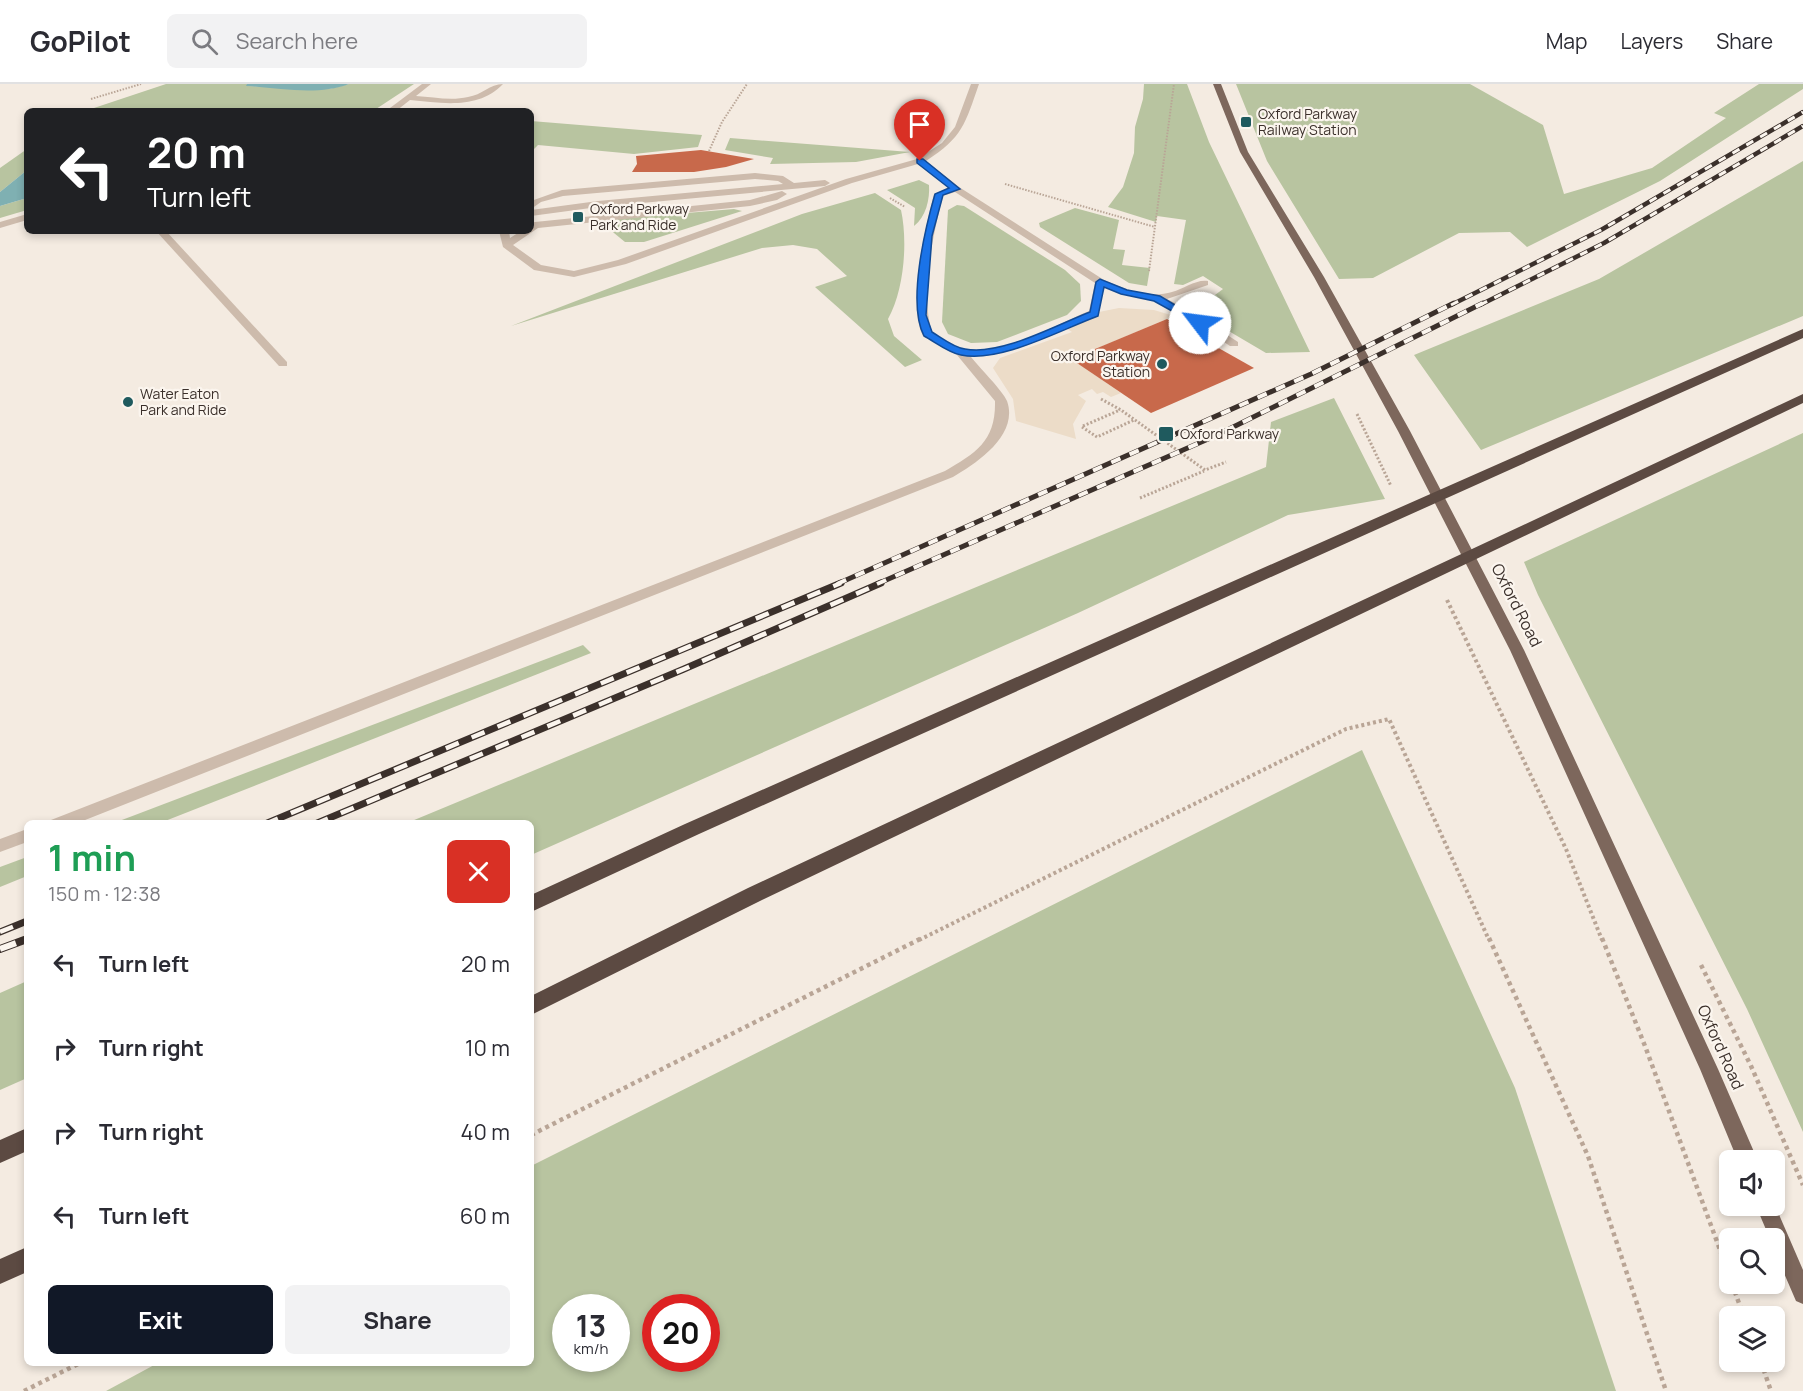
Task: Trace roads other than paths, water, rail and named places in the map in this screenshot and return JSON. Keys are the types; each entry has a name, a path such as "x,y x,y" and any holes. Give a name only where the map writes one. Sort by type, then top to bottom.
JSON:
{"highway":[{"path":"534,903 692,829 1803,333"},
{"path":"534,1004 755,894 1803,398"},
{"path":"0,1152 24,1140"},
{"path":"0,1272 24,1260"}],"main road":[{"name":"Oxford Road","path":"1217,84 1244,152 1319,277 1404,431 1517,650 1709,1069 1743,1150"},
{"path":"1770,1216 1803,1294"}],"lane":[{"path":"395,108 427,84"},
{"path":"410,98 456,101 478,99 490,93 499,84"},
{"path":"505,234 507,245 538,268 573,274 622,262 849,181 920,161 945,145 959,128 975,84"},
{"path":"920,161 956,189 1100,282 1124,292 1156,298 1190,315 1234,344"},
{"path":"534,203 538,200 562,193 755,176 780,178 794,186"},
{"path":"534,213 598,204 849,181"},
{"path":"534,226 595,216 765,200 776,198 794,186"},
{"path":"67,820 949,474 974,460 988,444 1000,424 1001,401 961,352 927,334 921,315 928,236 939,194 956,189"},
{"path":"0,225 24,219"},
{"path":"164,234 284,364"},
{"path":"507,245 523,234"},
{"path":"961,352 985,353 1014,345 1094,314 1100,282"},
{"path":"1156,298 1174,295 1203,283"},
{"path":"0,846 24,837"}],"water":[{"path":"247,84 349,84 337,88 311,90 246,86"},
{"path":"24,172 24,199 0,206 0,192"}],"railway":[{"path":"1451,305 1601,230 1803,112"},
{"path":"1480,305 1604,243 1803,126"},
{"path":"837,584 1311,374 1454,303"},
{"path":"877,584 1215,436 1483,303"},
{"path":"275,820 841,583"},
{"path":"325,820 684,669 881,583"},
{"path":"0,932 24,922"},
{"path":"0,949 24,940"}],"place":[{"name":"Oxford Parkway Railway Station","path":"1246,122"},
{"name":"Oxford Parkway Park and Ride","path":"578,217"},
{"name":"Oxford Parkway Station","path":"1162,364"},
{"name":"Water Eaton Park and Ride","path":"128,402"},
{"name":"Oxford Parkway","path":"1166,434"}]}
